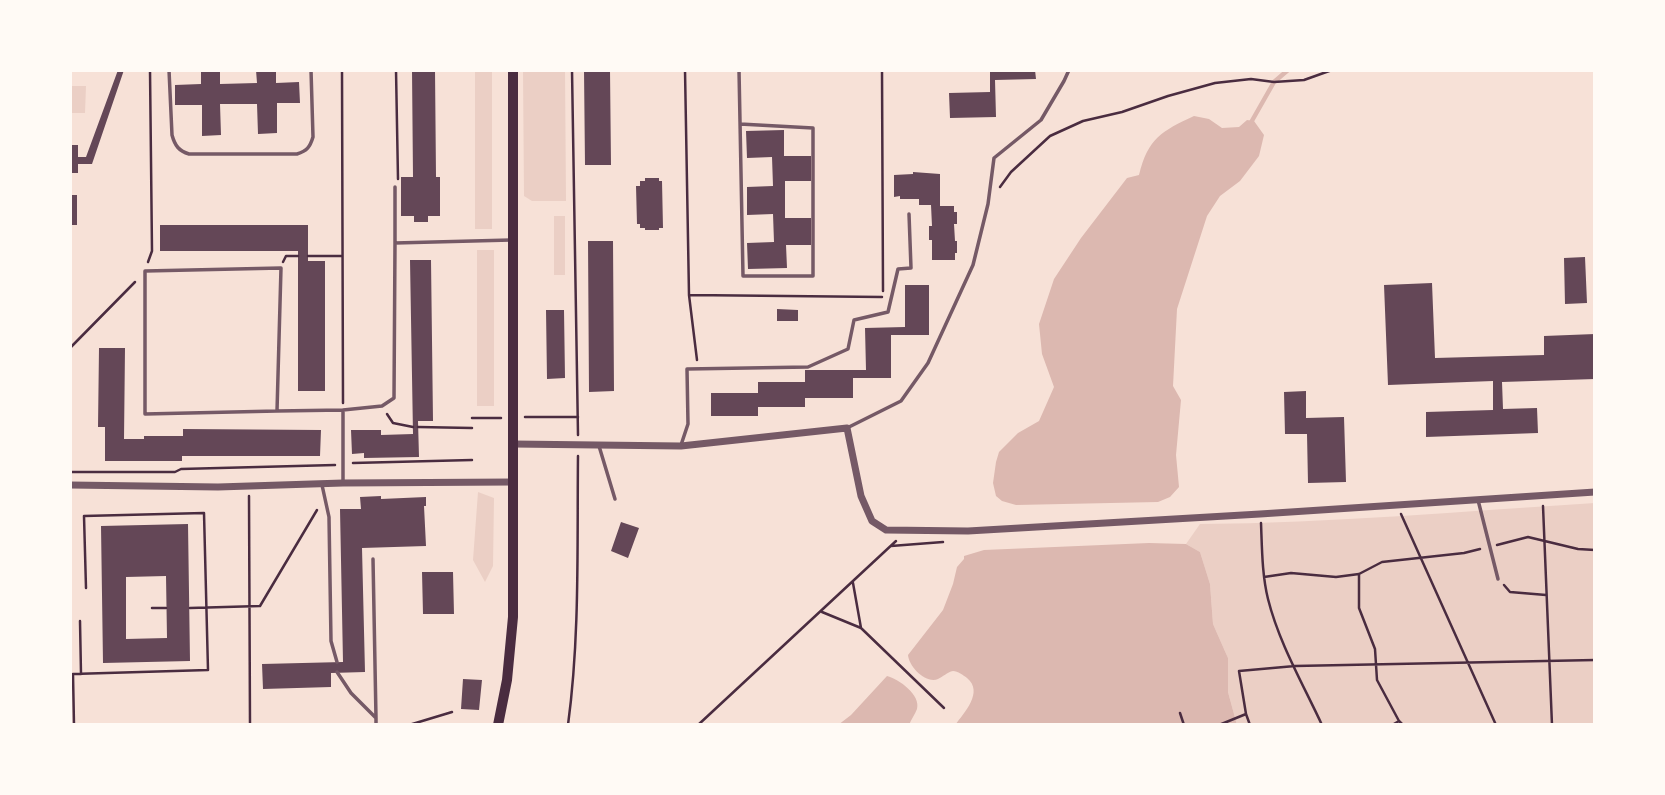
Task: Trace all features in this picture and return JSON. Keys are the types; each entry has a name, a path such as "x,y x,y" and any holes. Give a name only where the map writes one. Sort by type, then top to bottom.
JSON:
{"main road":[{"path":"498,725 507,680 513,617 513,70"}],"street":[{"path":"513,444 681,446 847,428 861,496 873,521 886,530 968,531 1595,492"},
{"path":"70,485 218,487 343,482 513,482"}],"lane":[{"path":"169,70 172,135 181,152 189,154 304,152 310,147 313,137 311,70"},
{"path":"739,70 740,124 743,276 813,276 813,128 740,124"},
{"path":"847,428 901,401 928,363 972,265 988,204 994,158 1041,120 1069,70"},
{"path":"277,411 281,268 145,271 145,414 343,411 382,406 394,398 395,187"},
{"path":"681,446 688,424 687,369 808,367 848,349 854,320 888,312 898,269 911,268 909,214"},
{"path":"395,243 513,240"},
{"path":"343,411 343,482"},
{"path":"598,444 615,499"},
{"path":"321,483 329,517 331,641 337,662"},
{"path":"1478,500 1498,579"},
{"path":"373,559 376,725"},
{"path":"337,672 351,693 376,718"}],"path":[{"path":"70,348 145,271 152,251 150,70"},
{"path":"342,70 343,411"},
{"path":"395,187 398,180 396,70"},
{"path":"569,725 576,623 578,444 572,70"},
{"path":"685,70 689,295 698,369"},
{"path":"689,295 883,297 882,70"},
{"path":"988,204 1011,172 1050,136 1083,121 1122,112 1215,83 1251,79 1274,82 1304,80 1332,70"},
{"path":"281,268 286,256 298,256"},
{"path":"308,256 342,256"},
{"path":"382,406 393,423 413,427"},
{"path":"418,427 472,428"},
{"path":"70,472 174,472 181,469 472,460"},
{"path":"249,485 250,725"},
{"path":"1542,496 1552,725"},
{"path":"190,608 260,606 325,498"},
{"path":"1397,505 1496,725"},
{"path":"75,725 73,674 208,670 204,513 84,516 86,588"},
{"path":"1260,514 1268,599 1282,641 1322,725"},
{"path":"1264,577 1291,573 1336,577 1359,574 1382,562 1464,553 1528,537 1578,549 1595,550"},
{"path":"698,725 891,546"},
{"path":"1359,574 1359,608 1375,649 1377,680 1402,725"},
{"path":"1498,579 1510,592 1546,595"},
{"path":"853,581 860,628"},
{"path":"152,608 166,608"},
{"path":"820,612 860,628 944,708"},
{"path":"80,621 81,674"},
{"path":"1250,725 1239,671 1295,666 1595,660"},
{"path":"409,725 452,712"},
{"path":"1180,713 1184,725"},
{"path":"1219,725 1246,715"},
{"path":"1392,725 1399,721"}],"shaded area":[{"path":"475,70 492,70 492,229 475,229"},
{"path":"523,70 565,70 566,201 532,201 524,196"},
{"path":"70,86 86,86 85,113 70,113"},
{"path":"1194,116 1209,119 1222,128 1239,127 1247,120 1254,121 1264,135 1259,156 1240,181 1220,196 1207,216 1177,309 1173,386 1181,400 1176,455 1179,487 1170,497 1158,502 1016,505 1002,501 996,496 993,483 999,452 1018,433 1039,421 1054,387 1042,354 1039,324 1054,279 1081,238 1127,178 1139,175 1147,152 1158,137"},
{"path":"554,216 565,216 565,275 554,275"},
{"path":"477,250 494,250 494,406 477,406"},
{"path":"478,492 494,498 493,566 485,582 473,560"},
{"path":"1595,503 1595,725 1237,725 1228,692 1228,658 1213,624 1210,584 1200,552 1186,544 1200,524 1348,519"},
{"path":"1186,544 1200,552 1210,584 1213,624 1228,658 1228,692 1237,725 955,725 971,702 974,690 972,684 955,671 938,679 928,679 911,665 908,655 943,610 957,567 964,556 984,550"},
{"path":"887,676 903,684 916,698 917,709 909,725 838,725 851,715"}],"building":[{"path":"118,70 124,70 92,164 78,164 78,173 70,173 70,145 78,145 78,157 86,157"},
{"path":"201,70 220,70 220,84 257,83 256,70 276,70 276,83 299,82 300,103 277,103 277,133 258,134 257,104 220,104 221,135 202,136 202,105 175,105 175,85 201,84"},
{"path":"412,70 435,70 436,177 440,177 440,216 428,216 428,222 414,222 414,216 401,216 401,177 413,177"},
{"path":"584,70 610,70 611,165 585,165"},
{"path":"990,70 1035,70 1036,79 995,80 996,117 950,118 949,93 990,92"},
{"path":"784,130 784,156 811,156 811,181 785,181 785,218 811,218 811,245 786,245 787,268 748,269 747,243 774,242 773,214 747,215 747,187 773,186 772,157 747,158 746,131"},
{"path":"913,172 940,174 940,206 954,206 954,212 957,212 957,224 954,224 957,241 955,260 932,260 932,240 929,240 929,226 932,226 931,205 919,205 919,199 894,197 894,175"},
{"path":"645,178 659,178 659,181 662,181 663,228 659,230 645,230 637,224 636,186 640,186 640,181 645,181"},
{"path":"70,195 77,195 77,225 70,225"},
{"path":"160,225 308,225 308,261 325,261 325,391 298,391 298,251 160,251"},
{"path":"588,241 613,241 614,391 589,392"},
{"path":"1585,257 1587,303 1565,304 1564,258"},
{"path":"410,260 431,260 433,421 418,421 419,457 364,458 364,453 352,454 351,430 381,430 381,435 413,434"},
{"path":"1432,283 1435,358 1544,355 1544,336 1595,334 1595,379 1502,382 1503,409 1537,408 1538,433 1426,437 1426,412 1493,410 1493,381 1388,385 1384,285"},
{"path":"905,285 929,285 929,335 891,335 891,378 853,378 853,398 805,398 805,407 758,407 758,416 711,416 711,393 758,393 758,382 805,382 805,370 866,370 865,328 905,327"},
{"path":"777,309 798,310 798,321 777,321"},
{"path":"546,310 564,310 565,378 547,379"},
{"path":"99,348 125,348 124,439 183,436 183,429 321,430 320,456 182,456 182,461 105,461 105,427 98,427"},
{"path":"1306,391 1306,418 1344,417 1346,482 1308,483 1307,434 1285,434 1284,392"},
{"path":"381,496 381,499 426,497 426,546 362,548 365,672 331,673 331,687 263,689 262,664 343,662 340,509 361,509 360,497"},
{"path":"621,522 639,528 628,558 611,551"},
{"path":"188,524 190,661 103,663 101,526","holes":["166,576 167,638 126,639 126,577"]},
{"path":"422,572 453,572 454,614 423,614"},
{"path":"463,679 482,680 479,710 461,709"}],"waterway":[{"path":"1249,126 1274,82 1288,70"}]}
